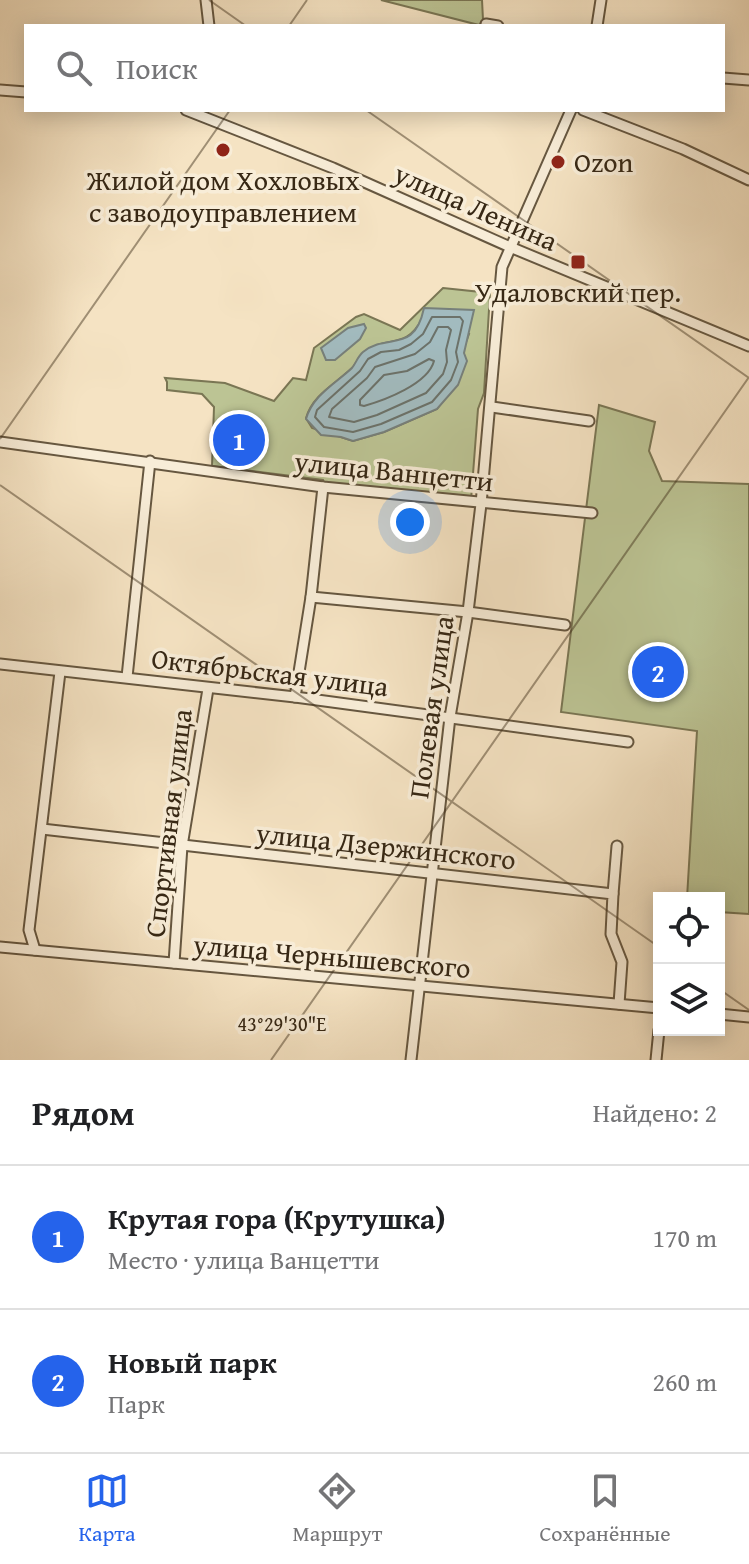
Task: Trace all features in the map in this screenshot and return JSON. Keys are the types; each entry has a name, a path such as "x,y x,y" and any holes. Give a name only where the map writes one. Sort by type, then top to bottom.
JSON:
{"street":[{"path":"206,0 209,24"},
{"path":"597,24 601,0"},
{"path":"725,78 749,80"},
{"path":"0,90 24,92"},
{"name":"улица Ленина","path":"200,112 510,247 749,346"},
{"name":"Полевая улица","path":"411,1060 450,717 468,612 481,504 502,267 570,112"},
{"path":"588,112 683,149 749,180"},
{"path":"492,407 589,421"},
{"name":"улица Ванцетти","path":"0,442 323,487 592,513"},
{"path":"127,677 150,461"},
{"path":"295,697 311,597 323,487"},
{"path":"311,597 565,625"},
{"name":"Октябрьская улица","path":"0,664 295,697 628,742"},
{"path":"35,950 29,930 60,672"},
{"name":"Спортивная улица","path":"174,963 182,846 208,689"},
{"name":"улица Дзержинского","path":"42,829 613,894"},
{"path":"617,846 611,934 622,962 619,1004"},
{"name":"улица Чернышевского","path":"0,947 653,1007"},
{"path":"725,1015 749,1017"},
{"path":"656,1060 658,1036"}],"green space":[{"path":"381,0 482,0 483,20 475,24"},
{"path":"443,288 490,293 484,393 478,409 471,500 212,466 214,407 202,394 167,390 165,378 225,383 274,401 293,378 306,380 314,348 356,317 364,314 400,330","holes":["422,319 469,334 446,397 437,409 384,432 353,441 312,428 306,418 319,396 353,367 364,352 403,339 416,329"]},
{"path":"599,405 655,422 649,451 662,481 749,484 749,914 725,912 725,892 687,892 697,731 561,712"}],"water":[{"path":"424,308 474,310 464,353 467,361 458,385 437,409 384,432 353,441 321,435 306,419 314,403 352,368 363,352 414,332"},
{"path":"364,324 366,328 360,339 335,360 326,360 321,348 348,328"}],"place":[{"name":"Жилой дом Хохловых с заводоуправлением","path":"223,150"},
{"name":"Ozon","path":"558,162"},
{"name":"Удаловский пер.","path":"578,262"},
{"name":"Крутая гора (Крутушка)","path":"239,440"},
{"name":"Новый парк","path":"658,672"}]}
